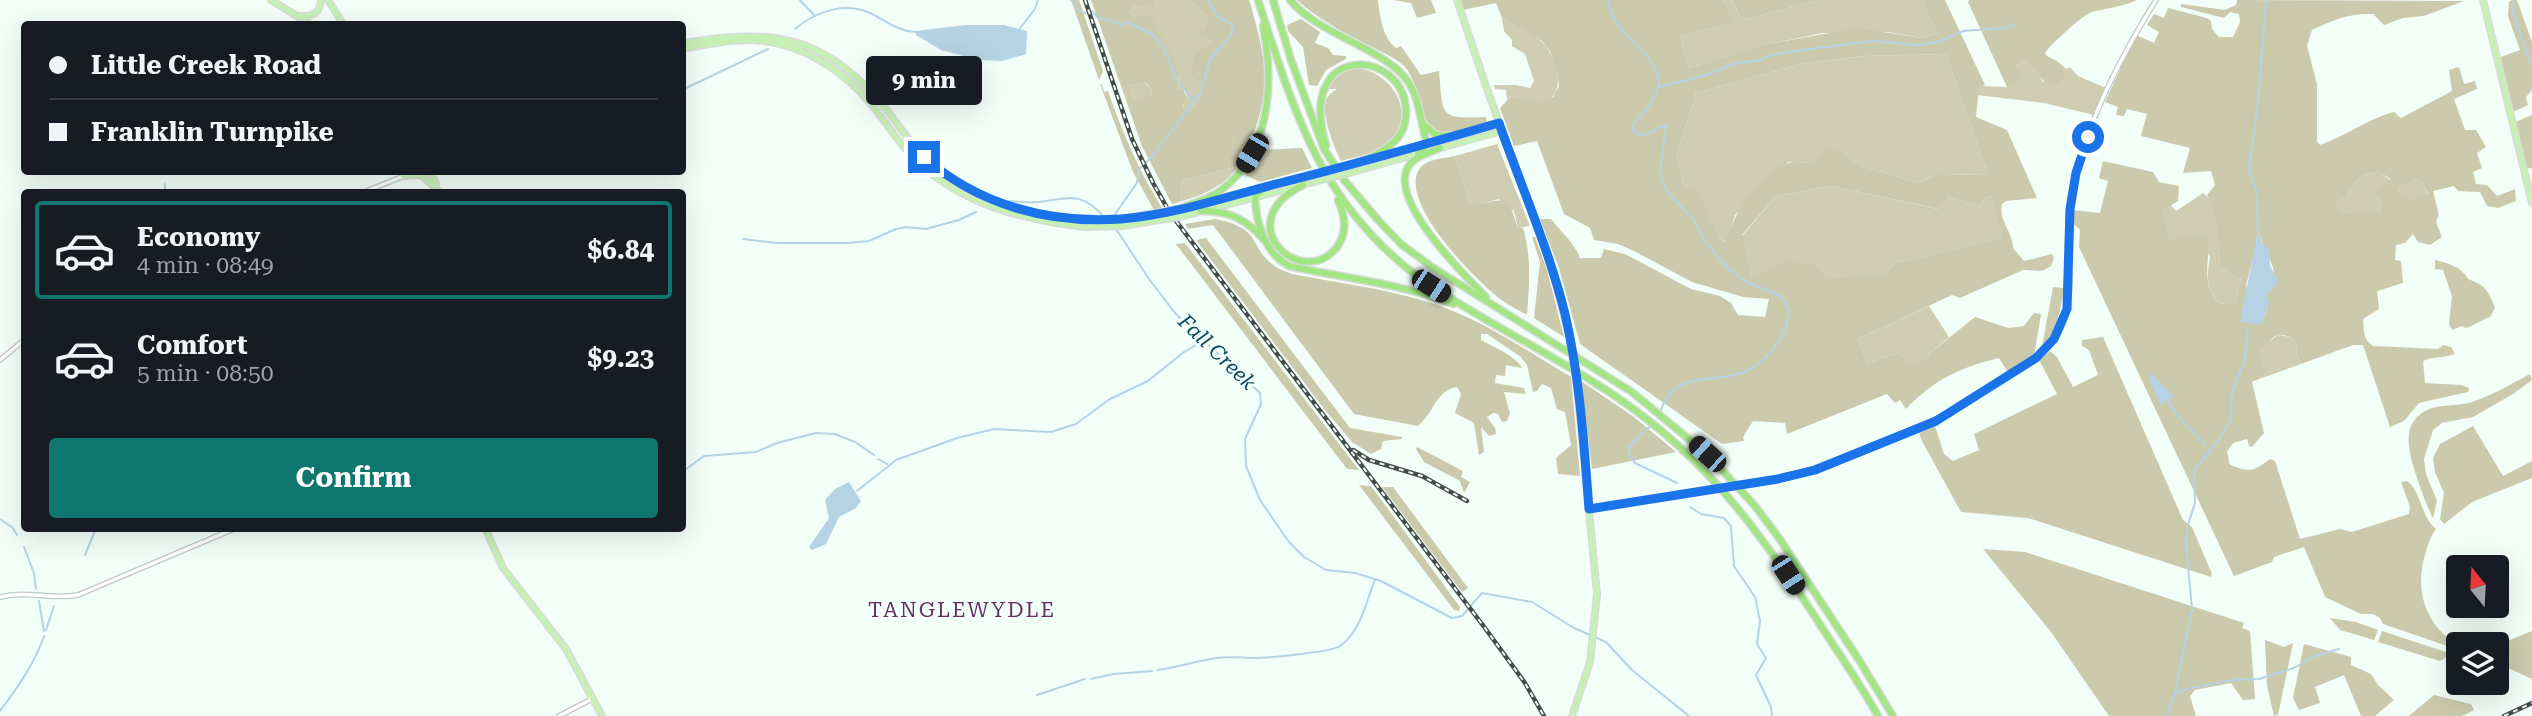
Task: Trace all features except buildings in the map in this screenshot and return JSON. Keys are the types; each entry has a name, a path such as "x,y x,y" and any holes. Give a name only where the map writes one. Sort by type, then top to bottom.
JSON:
{"highway":[{"path":"1258,0 1301,126 1332,186 1344,219 1342,238 1338,245 1325,257 1303,261 1289,257 1279,250 1271,234 1270,221 1278,201 1303,185"},
{"path":"1183,212 1227,185 1244,166 1258,139 1266,108 1269,74 1258,0"},
{"path":"1273,0 1324,149 1336,170 1378,220 1401,244 1432,267 1603,372 1646,402 1707,454 1755,506 1779,538 1893,716"},
{"path":"1290,0 1323,27 1402,73 1412,88 1426,144 1418,154"},
{"path":"1336,170 1325,142 1322,94 1329,80 1340,69 1356,64 1373,66 1387,74 1400,91 1406,109 1404,126 1399,136 1385,149 1347,166"},
{"path":"1421,121 1436,135 1455,136"},
{"path":"1440,148 1411,163 1405,177 1406,191 1427,231 1495,306"},
{"path":"1265,242 1255,197 1272,186"},
{"path":"1332,186 1359,222 1394,258 1431,286 1596,383 1639,413 1703,468 1758,531 1878,716"},
{"path":"1201,211 1224,212 1239,218 1250,225 1277,259 1289,266 1423,293 1483,317"}],"main road":[{"path":"271,0 306,21"},
{"path":"297,15 312,15 320,9 321,0"},
{"path":"328,0 341,21"},
{"path":"1457,0 1551,265 1569,335 1577,386 1596,575 1596,614 1591,653 1572,716"},
{"path":"2483,0 2532,203"},
{"path":"686,43 749,35 788,40 813,49 843,67 862,84 924,157 960,184 1007,206 1042,215 1084,220 1201,211 1303,185 1347,166 1499,123"},
{"path":"686,48 750,40 799,50 822,61 857,89 918,163 971,199 1005,213 1041,222 1084,227 1123,226 1272,186 1353,172 1502,131"},
{"path":"421,175 436,189"},
{"path":"487,532 503,568 566,649 602,716"}],"street":[{"path":"1589,509 1815,470 1925,426 2026,366 2050,344 2062,325 2068,300 2068,222 2082,153 2123,58 2156,0"},
{"path":"371,189 404,175"},
{"path":"0,360 21,342"},
{"path":"0,597 15,594 62,598 78,595 228,532"},
{"path":"559,716 594,698"}],"shaded area":[{"path":"1071,0 1079,0 1103,71 1099,80"},
{"path":"1091,0 1154,0 1153,7 1136,6 1129,11 1134,17 1142,15 1152,18 1180,73 1178,90 1184,91 1188,99 1183,103 1184,109 1189,112 1200,98 1202,82 1191,79 1197,50 1212,43 1211,40 1199,36 1197,31 1205,29 1207,16 1189,0 1249,0 1261,45 1264,84 1257,122 1239,166 1184,180 1180,190 1182,201 1172,204 1142,146","holes":["1146,83 1152,89 1151,95 1133,100 1127,85"]},
{"path":"1154,0 1189,0 1207,16 1205,30 1197,31 1199,36 1212,40 1212,44 1197,50 1191,79 1202,82 1200,98 1189,112 1184,109 1183,103 1188,99 1185,91 1178,91 1180,73 1171,57 1129,11"},
{"path":"1297,0 1378,0 1382,26 1391,43 1396,48 1401,46 1421,75 1439,71 1441,97 1446,112 1459,117 1486,117 1487,123 1447,133 1434,129 1425,117 1413,81 1404,66 1391,56 1330,24"},
{"path":"1393,0 1431,0 1436,13 1417,18 1411,3"},
{"path":"1459,0 1723,0 1734,22 1680,36 1689,68 1763,45 1857,28 1922,38 1937,33 1922,0 1945,0 1985,85 1979,87 1976,117 2007,130 2037,198 2006,201 2002,204 2002,215 2013,248 2024,261 2052,254 2054,258 2051,266 2042,271 2023,270 1960,298 1952,295 1858,339 1867,363 1900,353 1908,363 1927,359 1929,354 1975,317 2008,328 2024,326 2034,313 2041,314 2034,357 2009,374 1999,358 1972,366 1938,382 1906,409 1900,400 1895,403 1887,394 1787,434 1785,423 1753,421 1743,437 1744,441 1722,444 1580,344 1559,268 1540,219 1551,219 1571,242 1580,258 1601,258 1604,249 1625,254 1691,289 1720,296 1731,303 1738,315 1765,317 1769,299 1743,297 1692,282 1618,244 1594,240 1590,228 1564,214 1537,141 1514,146 1500,108 1511,96 1538,103 1553,97 1559,86 1550,51 1542,41 1502,18 1496,3 1463,10","holes":["1946,54 1988,175 1937,174 1919,183 1861,166 1846,154 1825,147 1814,163 1789,163 1775,170 1756,186 1741,207 1725,242 1720,239 1701,194 1683,184 1677,155 1696,93 1804,63 1864,56","1831,186 1939,209 1948,197 1980,206 1985,198 1991,196 2003,238 1895,263 1885,274 1827,279 1814,265 1786,261 1752,277 1742,235 1776,196"]},
{"path":"1723,0 1732,0 1742,20 1819,0 1922,0 1937,33 1922,38 1888,32 1823,33 1764,45 1689,68 1680,36 1733,22"},
{"path":"1732,0 1819,0 1742,20"},
{"path":"1969,0 2137,0 2088,14 2053,44 2045,53 2066,69 2065,76 2054,87 2044,81 2024,60 2017,64 2020,80 2007,87"},
{"path":"2237,0 2464,1 2424,16 2403,18 2384,25 2373,14 2341,18 2312,30 2307,46 2317,84 2317,141 2320,145 2384,115 2394,112 2401,118 2452,91 2449,70 2459,67 2464,84 2475,81 2477,89 2454,99 2465,130 2476,130 2486,147 2477,153 2482,168 2473,172 2476,184 2487,185 2497,196 2515,189 2516,201 2498,208 2487,206 2480,192 2458,191 2454,186 2433,191 2439,215 2436,222 2442,237 2430,245 2418,242 2413,234 2405,243 2396,245 2395,260 2401,261 2403,283 2377,291 2379,309 2363,319 2366,338 2373,346 2438,349 2443,345 2451,347 2455,354 2423,361 2425,383 2461,385 2469,388 2468,392 2419,403 2404,421 2390,427 2363,345 2353,345 2301,364 2296,352 2297,344 2291,337 2279,335 2259,349 2262,366 2268,368 2259,379 2252,382 2264,433 2252,447 2247,439 2233,443 2227,452 2230,465 2248,470 2270,459 2275,461 2300,539 2340,529 2352,532 2409,514 2410,507 2401,482 2407,481 2416,491 2427,518 2436,529 2428,544 2422,568 2422,594 2431,618 2446,636 2446,646 2383,624 2380,618 2373,614 2361,614 2325,597 2304,547 2274,557 2272,562 2234,576 2079,247 2080,230 2072,222 2073,210 2100,213 2108,181 2099,178 2103,161 2153,172 2159,182 2179,186 2178,201 2163,210 2170,240 2195,234 2208,238 2207,274 2210,289 2220,304 2236,302 2241,279 2220,266 2216,221 2207,195 2215,185 2211,171 2183,173 2190,148 2141,136 2147,114 2127,109 2124,116 2116,115 2118,107 2105,102 2136,35 2154,43 2159,32 2147,25 2154,14 2164,18 2168,8 2207,18 2219,37 2233,37 2240,22 2239,14 2230,12 2224,18 2181,7 2181,4 2225,10 2236,5","holes":["2378,172 2391,179 2374,192 2382,203 2379,213 2349,213 2338,209 2336,201 2345,199 2357,180","2414,179 2422,181 2428,194 2414,199 2404,198 2399,191 2401,185","2259,233 2275,280 2275,287 2266,294 2268,306 2262,322 2246,286"]},
{"path":"2517,0 2532,42 2532,90 2526,97 2528,105 2511,113 2498,58 2520,50 2508,16 2509,2"},
{"path":"1502,18 1535,36 1549,51 1558,78 1554,95 1548,100 1535,103 1511,96 1507,100 1506,90 1495,89 1494,85 1530,88 1534,81 1525,54 1512,46 1512,40 1504,31"},
{"path":"1301,19 1320,32 1315,43 1328,48 1333,55 1346,56 1346,59 1326,70 1317,86 1309,85 1303,47 1288,31 1287,25"},
{"path":"1946,54 1988,175 1937,174 1919,183 1861,166 1846,154 1814,163 1788,162 1735,215 1726,242 1720,239 1701,195 1683,184 1677,155 1696,93 1804,63 1864,56"},
{"path":"2025,60 2035,66 2043,82 2065,76 2066,69 2070,67 2078,76 2106,88 2094,115 2044,103 1977,95 1979,86 2007,87 2019,80 2017,63"},
{"path":"1354,68 1381,77 1391,86 1398,97 1401,122 1396,134 1386,144 1364,155 1341,161 1325,114 1326,100 1337,89 1327,89 1339,74"},
{"path":"1145,83 1152,89 1151,95 1133,101 1126,85"},
{"path":"1100,84 1104,92 1108,91 1132,151 1162,208 1154,210 1133,172"},
{"path":"2532,115 2532,168 2524,169 2513,123"},
{"path":"1497,144 1530,226 1518,228 1514,211 1499,199 1477,205 1470,203 1455,156"},
{"path":"1302,148 1312,168 1260,182 1244,174 1255,161 1259,150"},
{"path":"1455,156 1470,203 1509,202 1518,228 1523,228 1529,260 1527,315 1498,297 1469,270 1438,234 1426,214 1418,195 1416,178 1426,163"},
{"path":"1239,166 1214,188 1182,201 1180,190 1184,180"},
{"path":"2378,172 2391,180 2374,195 2382,203 2379,213 2349,213 2338,209 2335,201 2345,199 2357,180"},
{"path":"2414,179 2422,181 2428,195 2404,199 2399,191 2401,184"},
{"path":"1831,186 1938,209 1948,197 1980,206 1985,198 1991,196 2004,238 1895,263 1885,274 1827,280 1752,277 1742,236 1776,196"},
{"path":"2203,193 2217,217 2220,266 2241,279 2236,302 2220,304 2215,298 2209,288 2210,257 2195,234 2170,241 2163,210 2171,205 2176,211"},
{"path":"1215,219 1241,227 1267,260 1282,270 1399,294 1434,304 1470,318 1571,377 1580,476 1558,474 1556,458 1571,445 1565,412 1557,409 1551,388 1542,384 1533,392 1527,365 1521,357 1487,334 1481,334 1481,340 1509,355 1522,368 1506,365 1505,376 1496,375 1495,383 1524,388 1526,394 1504,392 1510,413 1507,421 1502,422 1498,414 1493,413 1487,417 1496,434 1489,436 1481,427 1484,452 1479,455 1474,423 1455,413 1461,394 1457,387 1440,397 1418,426 1354,414 1213,225 1188,229 1185,224"},
{"path":"1532,237 1535,237 1547,270 1564,337 1534,318 1540,262"},
{"path":"1206,238 1350,428 1402,439 1383,441 1381,449 1371,454 1352,442 1196,240"},
{"path":"1185,243 1359,470 1347,469 1176,244"},
{"path":"2435,260 2450,264 2486,289 2495,308 2490,317 2466,328 2462,326 2452,330 2449,324 2452,296 2443,270 2435,269"},
{"path":"2053,287 2064,288 2061,305 2055,327 2042,347"},
{"path":"1929,306 1949,337 1929,354 1927,359 1908,364 1900,353 1867,363 1858,339"},
{"path":"2278,335 2291,337 2297,344 2296,352 2301,364 2259,379 2267,368 2262,366 2258,349"},
{"path":"2103,337 2183,520 2192,527 2211,577 2028,518 1961,512 1923,443 1919,433 1935,426 1944,454 1953,461 1979,450 1974,434 2057,394 2039,360 2050,351 2057,357 2073,387 2098,375 2089,350 2082,346 2082,340"},
{"path":"2530,374 2532,380 2513,394 2473,417 2442,423 2433,430 2424,459 2426,474 2437,501 2433,518 2417,478 2409,442 2409,433 2417,417 2430,409 2472,402"},
{"path":"1581,381 1634,417 1676,452 1592,469"},
{"path":"2473,426 2503,476 2532,461 2532,478 2472,502 2444,524 2440,519 2444,493 2435,472 2433,458 2440,444"},
{"path":"1417,447 1463,471 1461,477 1470,482 1464,493 1460,481 1424,462"},
{"path":"1359,485 1371,486 1460,607 1459,611 1454,610"},
{"path":"1382,487 1393,487 1468,588 1462,592"},
{"path":"1983,549 2025,552 2244,623 2242,628 2250,631 2255,699 2243,700 2231,683 2195,690 2190,696 2196,716 2109,716 2051,632"},
{"path":"2330,618 2356,622 2378,630 2374,640 2340,630"},
{"path":"2382,631 2446,652 2446,658 2440,661 2378,642"},
{"path":"2532,631 2532,679 2509,668 2509,640"},
{"path":"2265,640 2284,647 2293,643 2278,715 2274,716 2267,686"},
{"path":"2304,644 2351,657 2351,665 2371,674 2394,700 2375,716 2361,716 2344,675 2315,687 2320,703 2299,710 2293,698"},
{"path":"2434,695 2471,704 2474,710 2462,716 2409,716"}],"water":[{"path":"966,25 1004,25 1027,31 1026,54 1002,61 978,60 941,50 916,35 915,31"},
{"path":"2258,231 2269,250 2270,266 2278,281 2266,294 2269,303 2261,325 2240,322"},
{"path":"2151,373 2173,396 2161,405 2149,380"},
{"path":"849,482 861,501 856,508 839,517 826,544 812,550 809,547 829,518 825,500 835,489"}],"waterway":[{"path":"800,0 815,16"},
{"path":"1018,31 1035,9 1038,0"},
{"path":"1071,0 1079,11 1085,13"},
{"name":"Fall Creek","path":"1113,217 1137,183 1139,169 1152,157 1201,92 1210,60 1232,33 1232,24 1218,17 1208,0"},
{"path":"1608,0 1614,18 1657,71 1658,85 1651,103 1633,124 1632,129 1636,134 1644,135 1666,126 1660,171 1669,194 1694,220 1706,243 1727,267 1743,280 1782,297 1789,310 1780,338 1759,363 1742,373 1684,384 1666,399 1660,412"},
{"path":"2258,230 2257,193 2249,168 2258,103 2266,0"},
{"path":"2514,0 2513,14 2532,67"},
{"path":"795,29 824,12 845,8 866,11 900,29 917,32"},
{"path":"1092,11 1098,18 1123,25 1128,22"},
{"path":"1131,24 1152,34 1162,45 1178,80 1193,101"},
{"path":"1659,87 1706,75 1735,63 1756,61 1780,53 1872,41 1918,45 1938,42 1963,31 2003,28 2015,24"},
{"path":"686,88 768,49"},
{"path":"165,184 165,189"},
{"path":"1005,201 1035,202 1075,198 1097,209 1105,218"},
{"path":"743,239 777,243 869,241 896,229 926,229 959,220 976,212"},
{"name":"Fall Creek","path":"1116,229 1175,313 1260,393 1261,404 1245,439 1246,466 1260,500 1289,542 1304,557 1326,570 1355,573 1381,581 1452,618 1462,616 1482,593 1532,602 1574,628 1606,642 1632,670 1689,716"},
{"path":"2165,716 2174,698 2192,610 2186,542 2195,503 2194,470 2216,444 2231,420 2232,392 2245,360 2248,328"},
{"path":"857,491 896,460 957,438 994,429 1051,432 1076,424 1110,399 1148,381 1184,352 1203,341"},
{"path":"2168,401 2178,416 2206,445"},
{"path":"1651,425 1629,447 1629,455 1635,463 1677,483"},
{"path":"686,469 704,456 756,452 777,443 816,433 835,434 855,442 874,455"},
{"path":"878,459 887,464"},
{"path":"1690,507 1701,514 1724,518 1731,526 1734,566 1755,597 1760,621 1757,644 1766,658 1756,675 1771,707 1772,716"},
{"path":"0,519 12,527 17,535"},
{"path":"85,555 94,532"},
{"path":"24,547 34,573 36,589"},
{"path":"1158,670 1216,658 1285,656 1340,646 1358,624 1375,580"},
{"path":"39,601 44,631"},
{"path":"46,630 54,606"},
{"path":"0,711 31,665 44,636"},
{"path":"2175,693 2234,680 2259,679 2339,649"},
{"path":"1091,679 1152,671"},
{"path":"1037,695 1085,679"}],"railway":[{"path":"1085,0 1132,139 1170,213 1485,628 1525,683 1544,716"},
{"path":"1353,450 1369,460 1422,476 1467,501"},
{"path":"2504,716 2532,703"}],"district":[{"name":"TANGLEWYDLE","path":"962,610"}],"route":[{"path":"924,157 960,184 992,201 1042,215 1084,220 1122,219 1156,214 1302,178 1499,123 1544,245 1565,315 1577,386 1589,509 1778,479 1815,470 1936,421 2026,366 2054,339 2067,309 2068,222 2076,173 2088,137"}]}
